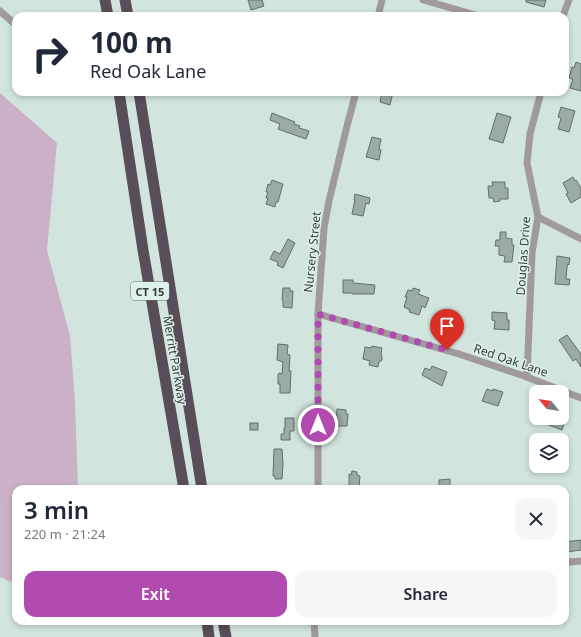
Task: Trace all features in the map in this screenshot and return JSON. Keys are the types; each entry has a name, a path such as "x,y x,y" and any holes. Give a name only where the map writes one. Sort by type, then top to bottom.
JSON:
{"highway":[{"path":"105,0 107,12"},
{"path":"125,0 127,12"},
{"name":"Merritt Parkway","path":"120,96 143,250 183,485"},
{"name":"Merritt Parkway","path":"140,96 201,485"},
{"path":"208,625 210,637"},
{"path":"224,625 226,637"}],"street":[{"path":"379,12 382,0"},
{"path":"423,0 465,12"},
{"path":"564,12 569,0"},
{"path":"0,11 12,22"},
{"name":"Nursery Street","path":"318,485 318,314 324,228 329,201 355,96"},
{"name":"Douglas Drive","path":"527,377 532,253 538,217 527,163 530,134 540,96"},
{"path":"538,217 581,239"},
{"name":"Red Oak Lane","path":"318,314 459,354 527,377 581,398"},
{"path":"569,562 581,561"},
{"path":"314,625 315,637"}],"shaded area":[{"path":"0,93 57,143 47,250 70,336 75,402 78,485 12,485 12,582 0,577"}],"building":[{"path":"248,0 262,0 264,6 251,10"},
{"path":"526,0 546,0 544,7 526,2"},
{"path":"576,62 581,64 581,91 570,88 573,79 569,78 572,67 574,68"},
{"path":"381,96 392,96 390,105 380,102"},
{"path":"561,107 575,111 569,132 558,129 561,118 558,117"},
{"path":"272,113 295,122 294,124 300,126 299,128 309,131 306,139 278,129 280,124 270,120"},
{"path":"497,113 511,117 503,143 489,139"},
{"path":"372,137 381,139 379,160 366,157"},
{"path":"573,177 581,188 581,197 571,203 566,194 568,193 563,183"},
{"path":"272,180 283,184 275,207 266,204 268,198 266,198 268,192 266,192 268,184 270,185"},
{"path":"492,182 505,182 505,188 508,188 508,199 500,199 500,201 494,202 493,198 489,198 488,186 493,186"},
{"path":"355,194 370,198 369,204 366,203 363,216 352,214"},
{"path":"500,232 506,232 506,238 512,239 512,245 514,245 512,262 504,262 505,256 499,255 499,246 495,246 496,240 500,240"},
{"path":"288,239 295,243 283,268 277,265 278,262 270,259 274,251 280,254"},
{"path":"557,256 570,258 569,265 568,264 567,267 566,279 570,279 569,285 555,284"},
{"path":"343,280 353,280 353,283 375,285 374,294 343,293"},
{"path":"283,288 290,288 290,291 293,291 292,308 283,307"},
{"path":"413,288 420,290 418,294 429,298 425,308 422,306 419,315 409,312 410,310 404,307 407,297 405,297 408,290 412,291"},
{"path":"492,312 507,313 509,330 494,329 495,321 492,320"},
{"path":"567,335 581,354 581,367 576,359 573,361 559,340"},
{"path":"278,344 288,345 287,354 290,355 289,371 291,371 290,393 280,393 278,375 279,373 282,374 283,362 277,360"},
{"path":"372,346 382,348 382,360 379,362 378,367 369,365 370,361 363,359 365,347 371,348"},
{"path":"432,366 447,372 442,386 422,375 425,368 430,370"},
{"path":"487,389 503,392 498,406 482,401"},
{"path":"337,409 346,410 346,414 348,414 347,426 336,426"},
{"path":"285,418 294,418 294,431 290,431 290,440 281,440 281,434 284,434"},
{"path":"250,423 258,423 258,430 250,430"},
{"path":"549,425 564,425 562,430"},
{"path":"274,449 282,449 282,479 275,479 275,476 273,476"},
{"path":"352,471 357,472 357,475 360,476 359,485 349,485 349,474 351,475"},
{"path":"450,479 450,485 439,485 439,480"},
{"path":"581,540 581,550 569,552 569,542"}],"route":[{"path":"318,425 318,314 447,350"}]}
